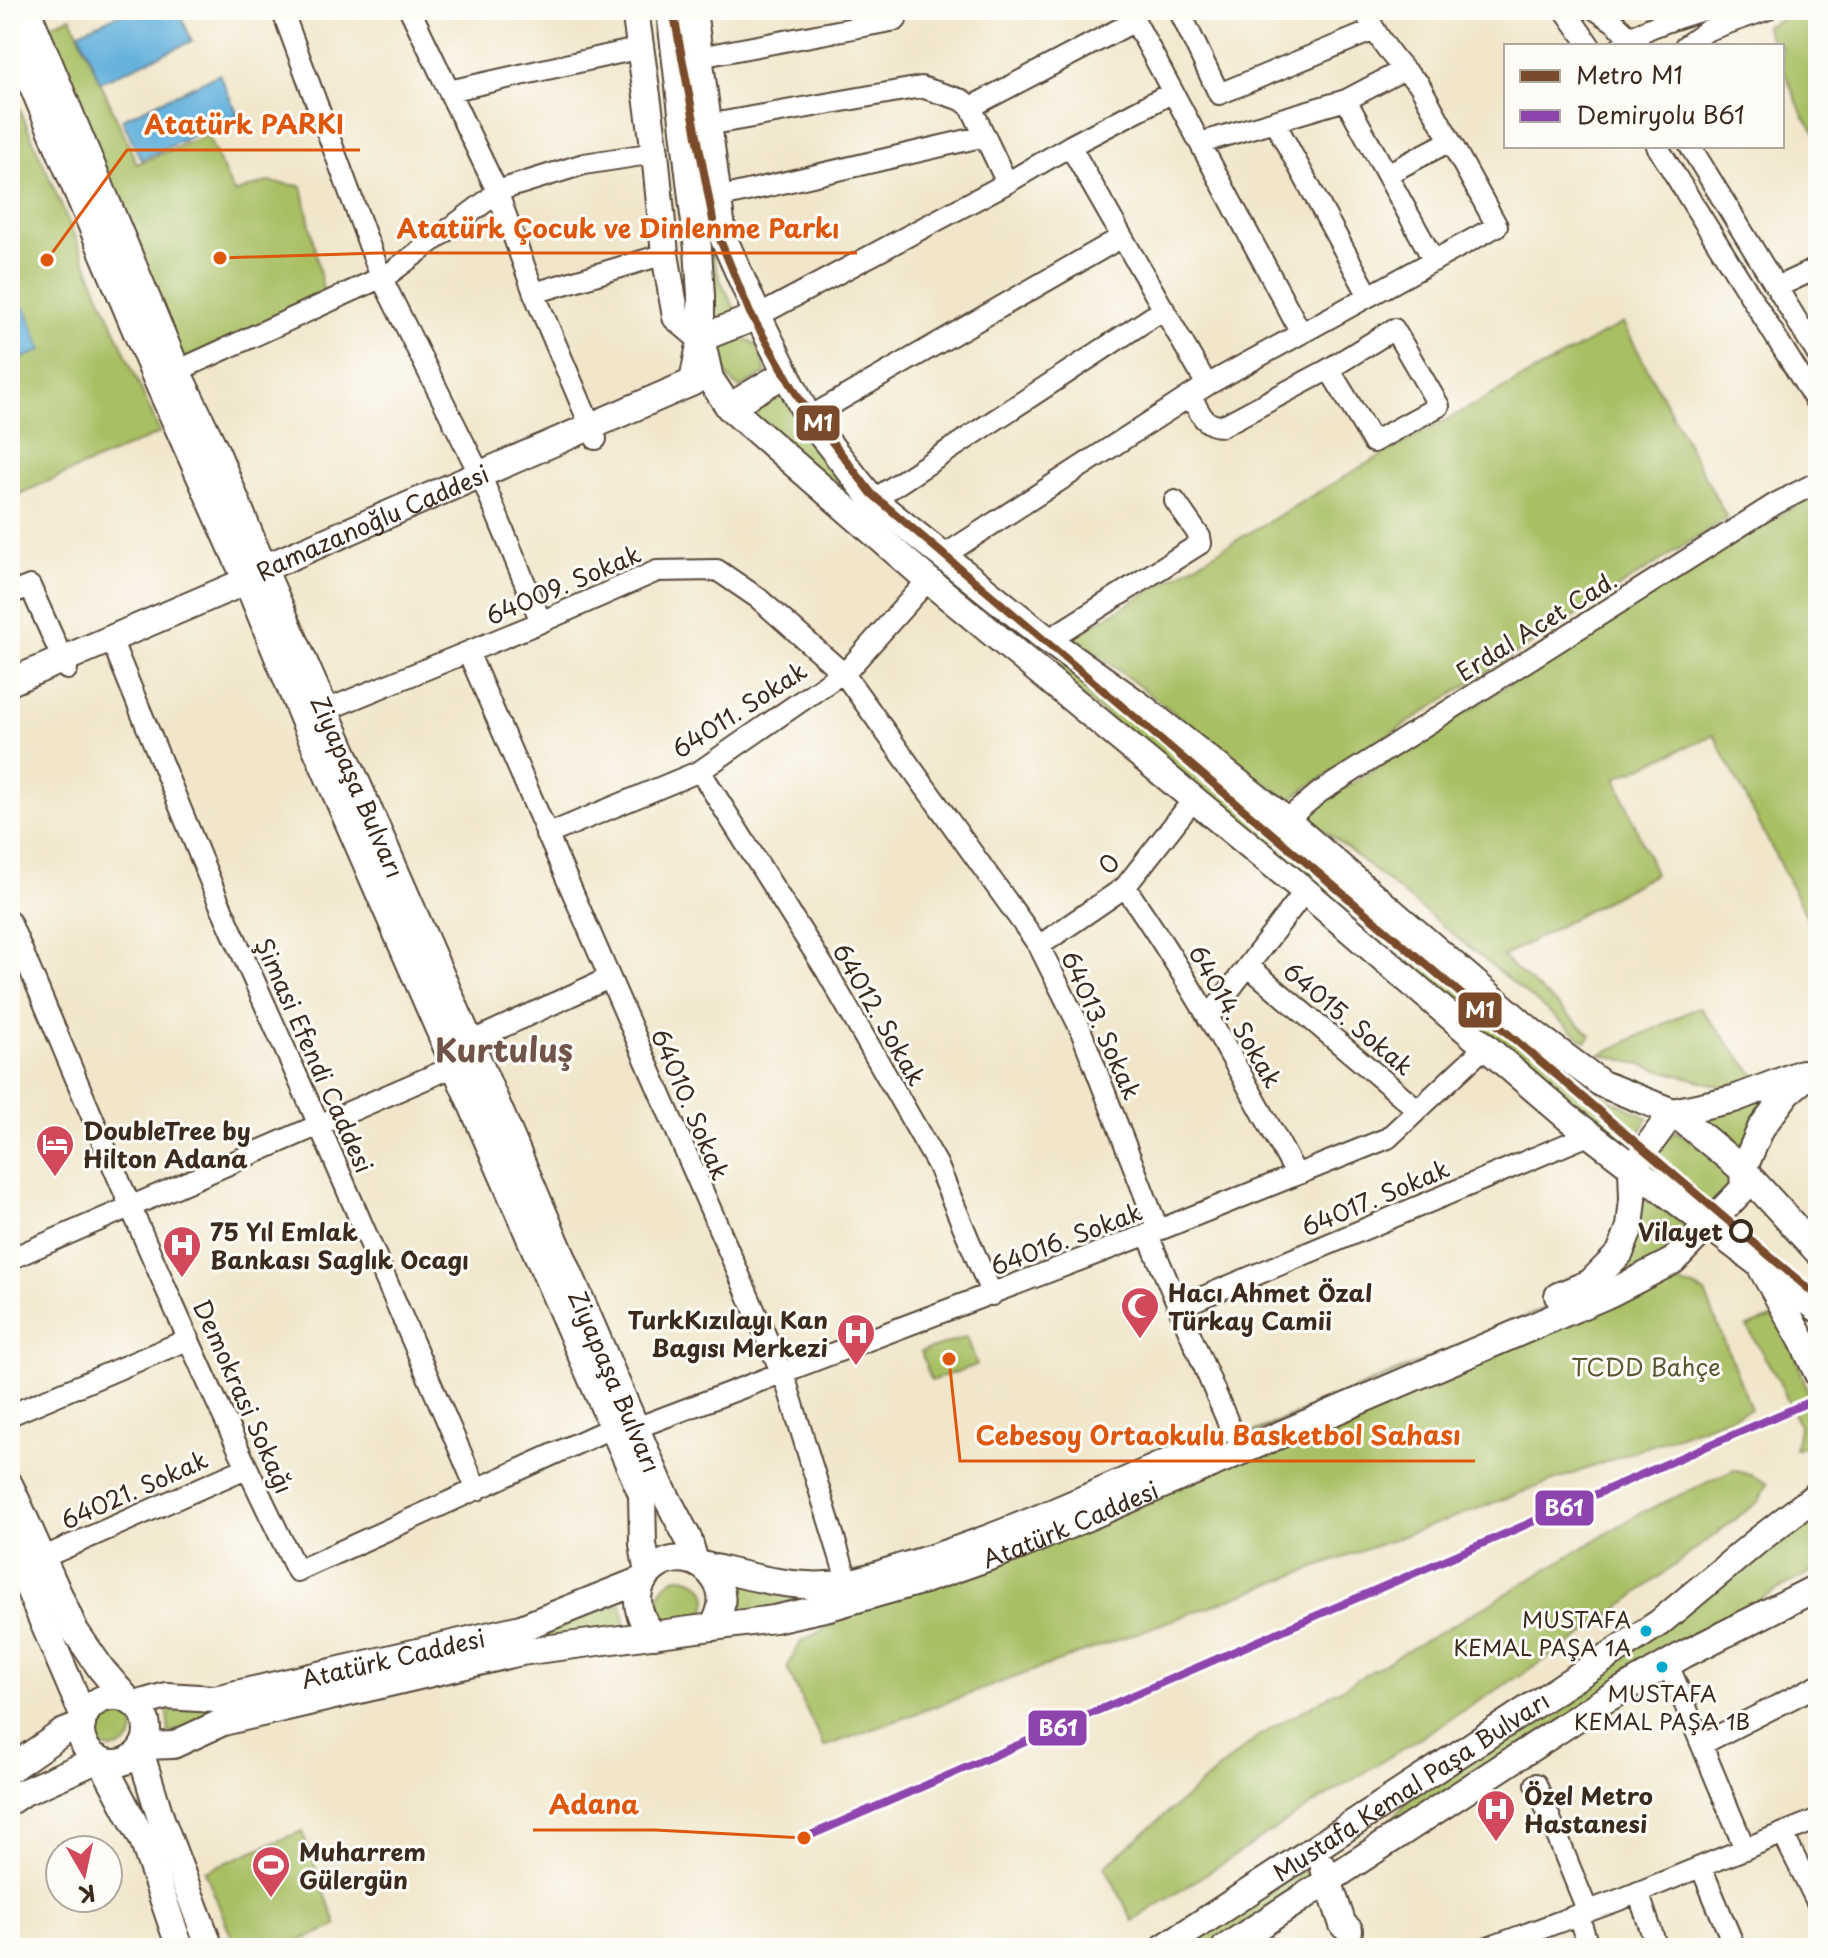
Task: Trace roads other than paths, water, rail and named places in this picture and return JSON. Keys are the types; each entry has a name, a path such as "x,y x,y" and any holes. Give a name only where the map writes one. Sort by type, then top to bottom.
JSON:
{"main road":[{"name":"Ziyapaşa Bulvarı","path":"27,10 177,371 217,454 305,723 455,1066 624,1428 661,1487 698,1563"},
{"path":"635,10 665,254 676,317 701,338"},
{"path":"646,10 670,157 665,254"},
{"path":"670,10 698,249 701,338 710,379 729,407 928,580 1305,891 1567,1117 1818,1309"},
{"path":"693,10 723,237 808,418 873,500 1048,640 1138,704 1286,820 1533,1033 1602,1084 1673,1112 1743,1170 1818,1252"},
{"name":"Ziyapaşa Bulvarı","path":"10,32 156,378 326,710 470,1042 624,1428 642,1494 646,1577"},
{"path":"701,338 758,316"},
{"name":"Ramazanoğlu Caddesi","path":"10,682 113,644 593,432 693,382 701,338"},
{"path":"729,407 786,373"},
{"name":"Ramazanoğlu Caddesi","path":"593,432 699,394 729,407"},
{"name":"Ramazanoğlu Caddesi","path":"10,693 65,664"},
{"path":"1632,1168 1673,1112 1734,1099 1792,1076 1815,1074"},
{"name":"Atatürk Caddesi","path":"713,1627 774,1619 843,1603 924,1580 1020,1546 1609,1294 1673,1261 1744,1188 1743,1170 1761,1128 1788,1092 1815,1074"},
{"name":"Atatürk Caddesi","path":"698,1563 776,1582 825,1586 848,1583 943,1556 1030,1521 1590,1283 1620,1253 1630,1227 1632,1168"},
{"path":"1758,1262 1818,1374"},
{"path":"10,1486 75,1631 102,1670 145,1718 147,1735 141,1748 126,1761 118,1763 100,1759 88,1750 84,1742 83,1721 10,1545"},
{"name":"Mustafa Kemal Paşa Bulvarı","path":"1163,1948 1659,1623 1818,1494"},
{"path":"674,1559 698,1563 712,1574 719,1586 722,1600 720,1614 713,1627 654,1635 639,1613 638,1599 646,1577 656,1567 674,1559"},
{"name":"Atatürk Caddesi","path":"131,1702 166,1696 215,1699 521,1628 646,1577"},
{"name":"Mustafa Kemal Paşa Bulvarı","path":"1225,1948 1302,1898 1336,1871 1577,1718 1674,1660 1818,1587"},
{"name":"Atatürk Caddesi","path":"141,1748 173,1745 223,1722 521,1652 654,1635"},
{"path":"10,1769 83,1721 90,1708 98,1702 118,1697 131,1702"},
{"path":"141,1748 161,1819 210,1948"},
{"path":"10,1801 100,1759"},
{"path":"100,1759 143,1840 180,1948"},
{"path":"1352,1939 1343,1925 1336,1871 1337,1851 1393,1814 1406,1790"},
{"path":"1266,1882 1275,1884 1302,1865 1317,1861 1336,1871"},
{"path":"1302,1898 1321,1897 1340,1905"}],"street":[{"path":"282,10 381,277 483,480 541,622"},
{"path":"410,10 497,191 534,293 593,432"},
{"path":"1179,10 1219,94 1374,30"},
{"path":"943,556 1199,390 1497,226 1419,84 1403,70 1374,30 1364,10"},
{"path":"1565,10 1589,44"},
{"path":"1596,10 1614,22 1631,43 1650,28 1702,10"},
{"path":"1688,44 1708,30 1766,10"},
{"path":"971,107 1135,16 1301,333"},
{"path":"699,57 896,20"},
{"path":"449,91 641,48"},
{"path":"1200,143 1346,100 1403,70"},
{"path":"707,125 921,87 962,100 971,107 1007,183"},
{"path":"758,316 1173,92"},
{"path":"1346,100 1434,261"},
{"path":"1274,121 1369,296"},
{"path":"717,198 985,136"},
{"path":"1387,174 1450,141"},
{"path":"1070,146 1164,309 1199,390 1204,420 1212,426 1222,426 1329,369 1394,329 1439,406 1373,442 1329,369"},
{"path":"1658,148 1818,405"},
{"path":"1691,148 1818,355"},
{"path":"177,371 389,274 497,191 584,164 655,153"},
{"path":"808,418 1122,237"},
{"path":"534,293 665,254"},
{"path":"1777,287 1818,268"},
{"path":"873,500 1164,309"},
{"name":"Erdal Acet Cad.","path":"1286,820 1320,792 1775,504 1818,482"},
{"path":"1048,640 1201,543 1175,501"},
{"name":"64009. Sokak","path":"326,710 657,571 717,570 758,598 844,674"},
{"name":"64011. Sokak","path":"546,835 700,771 844,674 928,580"},
{"path":"10,594 30,586 65,664"},
{"name":"Şimasi Efendi Caddesi","path":"113,644 218,900 477,1490"},
{"name":"64010. Sokak","path":"468,652 787,1385 848,1583"},
{"name":"64013. Sokak","path":"844,674 1039,946 1079,1026 1156,1224 1150,1240 1233,1434"},
{"name":"64012. Sokak","path":"700,771 827,972 937,1164 992,1295"},
{"name":"0","path":"1039,946 1125,887 1194,799"},
{"name":"64014. Sokak","path":"1125,887 1208,1018 1296,1174"},
{"path":"1208,1018 1305,891"},
{"name":"Demokrasi Sokağı","path":"10,922 131,1208 246,1468 297,1571 624,1428"},
{"name":"64015. Sokak","path":"1248,966 1417,1109"},
{"path":"470,1042 609,978"},
{"name":"64016. Sokak","path":"624,1428 781,1375 992,1295 1388,1138 1486,1046"},
{"path":"10,1259 455,1066"},
{"name":"64017. Sokak","path":"1179,1307 1591,1134"},
{"path":"10,1415 189,1339"},
{"name":"64021. Sokak","path":"42,1558 246,1468"},
{"path":"1674,1660 1702,1744 1745,1849"},
{"path":"1702,1744 1818,1685"},
{"path":"1536,1784 1583,1913 1589,1948"},
{"path":"1488,1948 1538,1939 1583,1913 1818,1819"},
{"path":"1783,1834 1818,1904"},
{"path":"1701,1867 1735,1948"},
{"path":"1638,1892 1657,1948"}],"water":[{"path":"129,10 178,10 192,41 100,82 79,32"},
{"path":"219,74 238,115 141,160 122,119"},
{"path":"25,307 42,350 10,364 10,313"}],"metro line":[{"name":"M1","path":"673,10 714,225 750,313 800,400 872,494 1818,1297"}],"rail line":[{"name":"B61","path":"804,1838 1818,1398"}],"place":[{"name":"Atatürk Çocuk ve Dinlenme Parkı","path":"220,258"},
{"name":"Atatürk PARKI","path":"47,260"},
{"name":"DoubleTree by Hilton Adana","path":"55,1178"},
{"name":"Vilayet","path":"1741,1231"},
{"name":"75 Yıl Emlak Bankası Saglık Ocagı","path":"182,1279"},
{"name":"Hacı Ahmet Özal Türkay Camii","path":"1140,1340"},
{"name":"Cebesoy Ortaokulu Basketbol Sahası","path":"949,1359"},
{"name":"TurkKızılayı Kan Bagısı Merkezi","path":"856,1367"},
{"name":"MUSTAFA KEMAL PAŞA 1A","path":"1646,1631"},
{"name":"MUSTAFA KEMAL PAŞA 1B","path":"1662,1667"},
{"name":"Adana","path":"804,1838"},
{"name":"Özel Metro Hastanesi","path":"1496,1843"},
{"name":"Muharrem Gülergün","path":"271,1899"}],"district":[{"name":"Kurtuluş","path":"504,1049"}],"park label":[{"name":"TCDD Bahçe","path":"1646,1366"}]}
